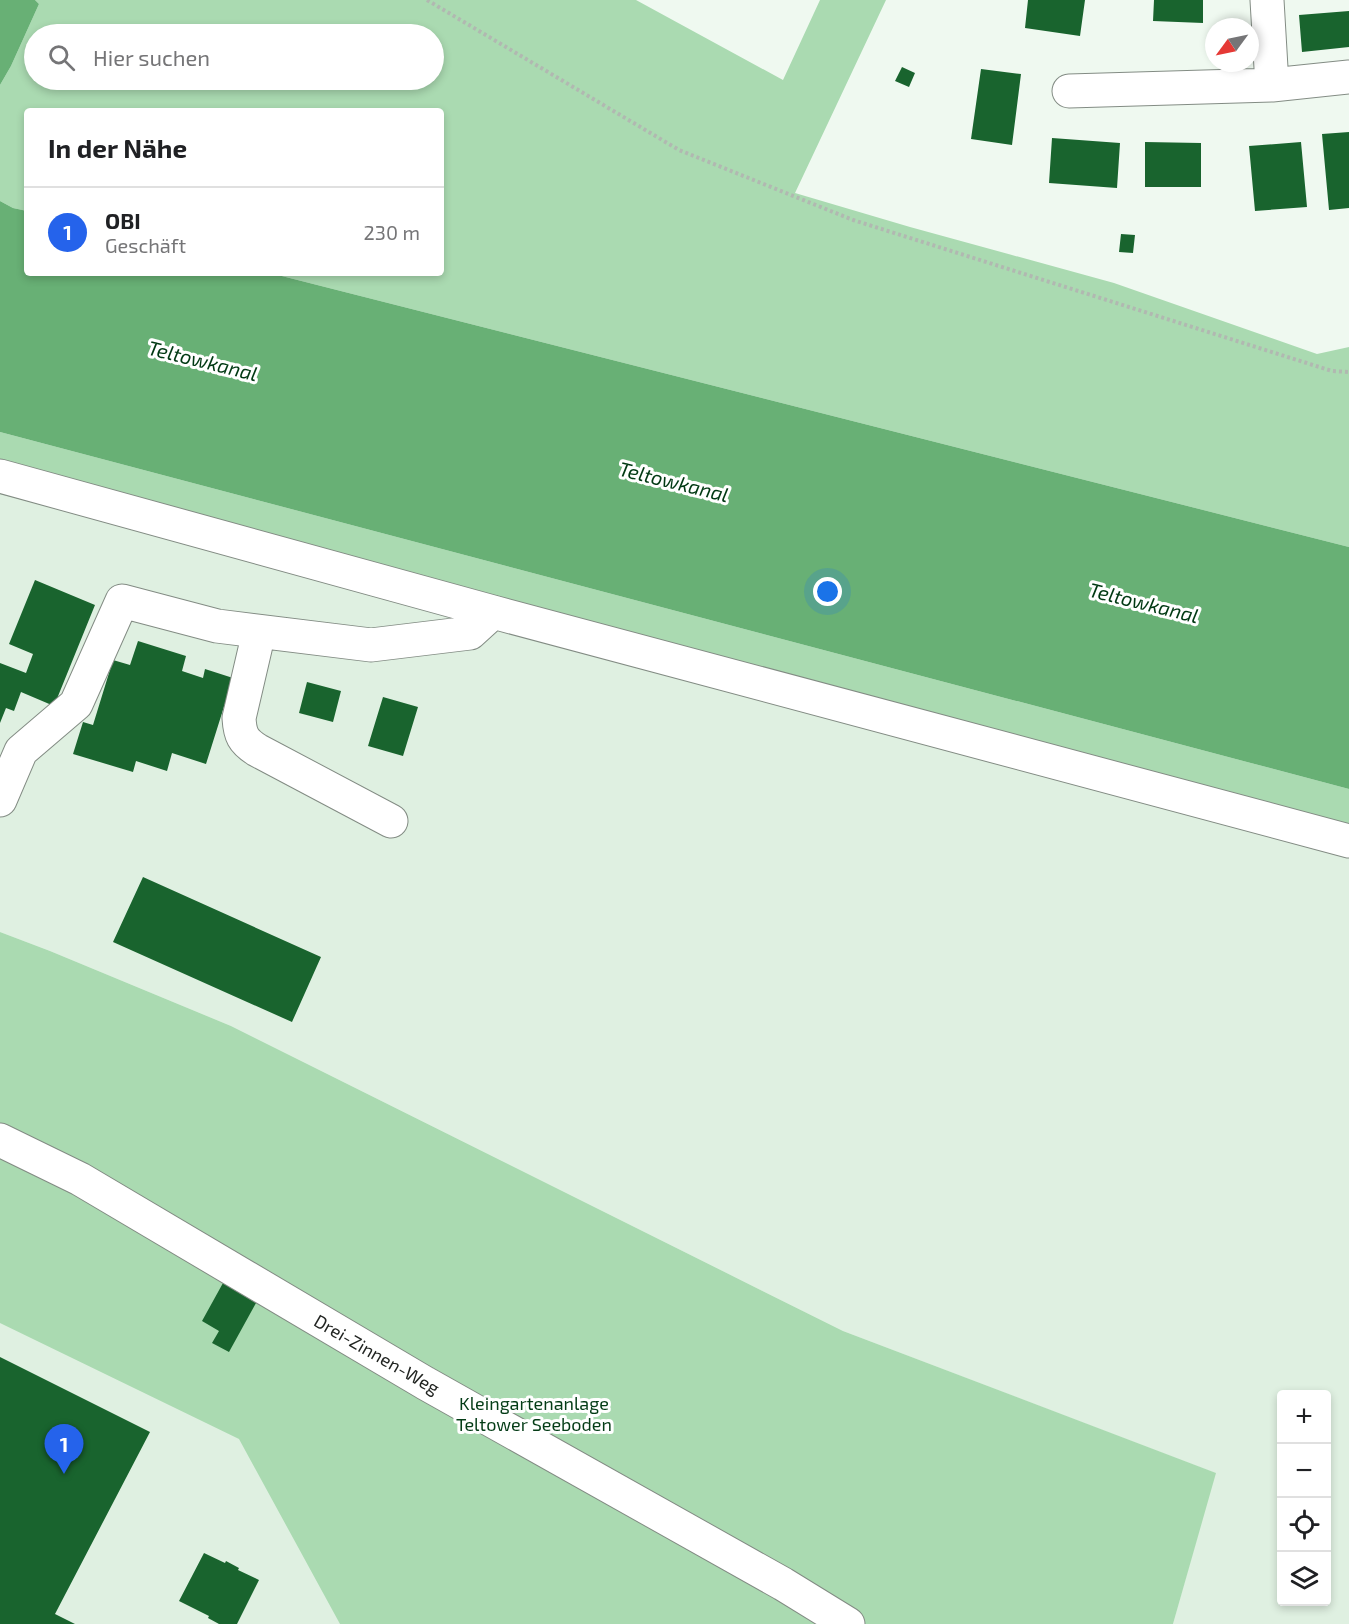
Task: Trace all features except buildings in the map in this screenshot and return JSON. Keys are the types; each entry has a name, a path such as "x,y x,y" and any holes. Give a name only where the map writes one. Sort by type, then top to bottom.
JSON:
{"street":[{"path":"1267,0 1272,85"},
{"path":"1069,91 1272,85 1349,77"},
{"path":"0,476 493,612 1349,841"},
{"path":"0,801 21,751 76,704 122,601 217,626 371,645 470,633 493,612"},
{"path":"259,632 239,718 240,731 247,743 391,821"},
{"name":"Drei-Zinnen-Weg","path":"0,1140 80,1179 425,1383 783,1584 848,1624"}],"path":[{"path":"427,0 679,150 853,220 1332,371 1349,370"}],"shaded area":[{"path":"0,494 1349,849 1349,1624 1173,1624 1215,1473 843,1331 231,1026 0,932"},
{"path":"0,1248 279,1395 405,1624 0,1624"}],"green space":[{"path":"35,0 636,0 783,80 820,0 886,0 795,193 1114,283 1317,354 1349,347 1349,547 282,276 444,276 444,108 24,108 24,210 13,208 0,201 0,85 24,37 24,90 444,90 444,24 30,24 39,4"},
{"path":"0,432 1349,789 1349,849 0,494"},
{"name":"Kleingartenanlage Teltower Seeboden","path":"0,932 231,1026 843,1331 1216,1473 1173,1624 340,1624 239,1439 0,1323"}],"water":[{"path":"0,0 35,0 39,4 30,24 24,24 24,37 0,85"},
{"name":"Teltowkanal","path":"0,201 24,210 24,276 282,276 1349,547 1349,789 0,432"}],"place":[{"name":"OBI","path":"64,1474"}]}
